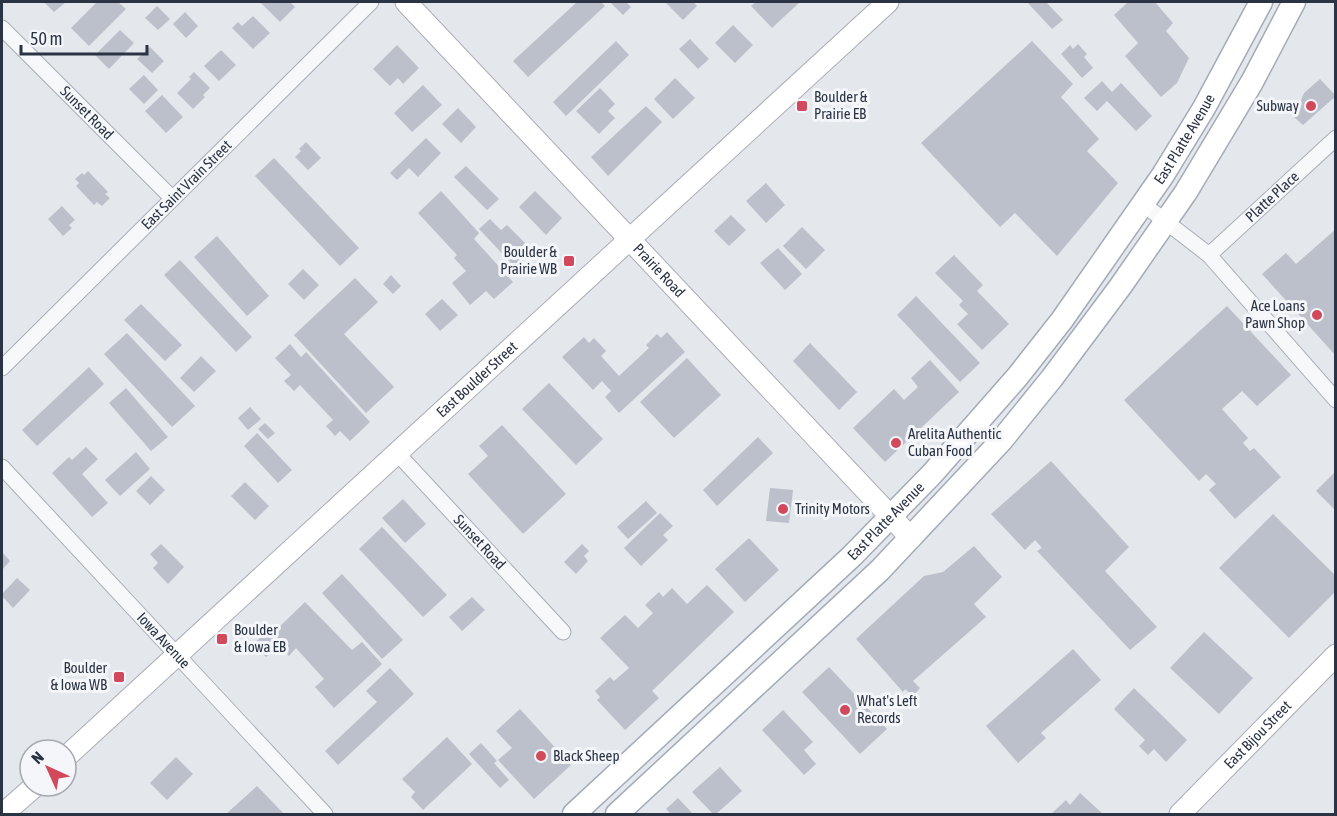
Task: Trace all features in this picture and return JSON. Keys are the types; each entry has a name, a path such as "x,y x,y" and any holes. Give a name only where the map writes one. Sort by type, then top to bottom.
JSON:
{"main road":[{"name":"East Platte Avenue","path":"574,814 770,634 891,517 1018,376 1062,320 1143,204 1204,108 1261,2"},
{"name":"East Platte Avenue","path":"617,814 807,640 911,538 1001,441 1120,287 1166,221 1247,90 1288,8"}],"street":[{"name":"East Saint Vrain Street","path":"2,368 371,2"},
{"name":"Prairie Road","path":"406,2 911,538"},
{"name":"East Boulder Street","path":"78,746 888,2"},
{"name":"Sunset Road","path":"2,28 172,198"},
{"name":"Platte Place","path":"1209,255 1335,138"},
{"path":"1143,204 1209,255 1335,400"},
{"name":"Sunset Road","path":"396,452 563,632"},
{"name":"Iowa Avenue","path":"2,467 325,814"},
{"name":"East Bijou Street","path":"1180,814 1335,655"},
{"path":"3,814 21,798"}],"building":[{"path":"44,2 66,2 54,12"},
{"path":"97,2 118,2 126,9 89,46 71,28"},
{"path":"260,2 290,2 295,7 280,22"},
{"path":"577,2 601,2 605,6 528,77 513,61"},
{"path":"610,2 626,2 631,7 623,15"},
{"path":"665,2 693,2 697,6 683,20"},
{"path":"756,2 800,2 772,28 751,6"},
{"path":"1027,2 1046,2 1063,20 1052,29"},
{"path":"1128,2 1155,2 1173,23 1166,31 1189,58 1177,83 1161,97 1125,56 1138,43 1114,15"},
{"path":"157,6 170,19 158,30 145,18"},
{"path":"185,12 198,26 186,38 173,24"},
{"path":"253,16 270,33 253,49 232,28 238,22 242,26"},
{"path":"733,25 753,45 735,63 715,43"},
{"path":"120,30 134,43 109,69 95,55"},
{"path":"690,39 709,59 698,69 679,49"},
{"path":"616,41 629,55 566,116 553,102"},
{"path":"1032,41 1073,84 1061,97 1099,139 1087,151 1118,183 1057,256 1015,213 1000,227 921,143"},
{"path":"1078,44 1087,54 1084,57 1093,68 1082,78 1061,54 1070,45 1073,49"},
{"path":"397,45 419,68 403,84 398,78 390,86 373,69"},
{"path":"150,47 164,61 152,73 137,59"},
{"path":"221,50 236,65 219,81 204,66"},
{"path":"194,72 210,88 193,109 177,93 191,79 189,77"},
{"path":"144,75 158,90 144,104 129,89"},
{"path":"675,78 695,98 673,119 654,99"},
{"name":"Subway","path":"1320,79 1336,96 1303,125 1294,117 1304,93"},
{"path":"1102,81 1112,92 1121,83 1152,116 1136,131 1107,101 1097,111 1084,98"},
{"path":"423,85 442,105 412,132 394,113"},
{"path":"600,88 615,104 608,111 615,118 599,134 576,111"},
{"path":"162,95 183,117 166,133 145,111"},
{"path":"646,106 662,122 608,176 591,157"},
{"path":"458,108 476,127 461,143 442,124"},
{"path":"426,138 441,153 418,177 409,168 397,180 390,173"},
{"path":"306,142 321,158 308,170 295,157"},
{"path":"274,158 359,248 340,266 255,176"},
{"path":"466,166 499,199 487,210 454,177"},
{"path":"88,171 108,192 105,194 110,198 102,206 97,202 94,205 76,186 79,183 75,179"},
{"path":"766,183 785,205 766,223 746,201"},
{"path":"441,191 479,233 474,239 513,282 494,299 486,291 470,305 452,283 466,271 454,258 457,255 418,213"},
{"path":"535,191 562,218 546,235 519,207"},
{"path":"62,206 75,220 69,225 72,228 63,236 48,219"},
{"path":"731,215 746,230 729,246 714,231"},
{"path":"490,219 501,230 507,225 531,249 514,266 479,229"},
{"path":"802,227 825,250 806,269 783,246"},
{"name":"Ace Loans Pawn Shop","path":"1336,229 1336,356 1262,274 1286,253 1296,264"},
{"path":"217,236 269,296 247,316 194,257"},
{"path":"778,248 802,274 785,290 760,263"},
{"path":"954,255 983,285 977,291 1009,324 982,350 957,324 968,314 959,305 963,301 935,273"},
{"path":"180,260 252,337 236,352 164,275"},
{"path":"303,269 319,285 304,300 288,284"},
{"path":"391,275 401,286 393,294 383,284"},
{"path":"355,278 378,302 344,334 394,387 366,413 294,335"},
{"path":"916,296 980,363 960,382 897,315"},
{"path":"442,299 458,315 440,331 425,314"},
{"path":"141,304 182,345 165,361 124,320"},
{"path":"1227,306 1291,375 1257,406 1242,391 1222,409 1248,438 1243,443 1250,451 1254,448 1281,477 1235,519 1209,490 1216,484 1206,474 1199,481 1124,400"},
{"path":"667,332 685,352 619,413 605,397 611,391 602,381 593,390 562,357 584,337 589,343 594,338 606,351 601,356 619,376 649,348 646,345 657,334 661,338"},
{"path":"127,333 195,406 172,427 104,354"},
{"path":"810,343 857,392 839,410 793,361"},
{"path":"290,344 301,357 306,352 370,422 350,441 340,431 335,436 326,426 333,420 300,385 294,391 284,381 291,375 275,358"},
{"path":"201,356 216,371 194,392 180,378"},
{"path":"687,358 721,395 674,438 640,402"},
{"path":"930,360 959,392 885,462 853,428 894,389 904,400 918,387 911,378"},
{"path":"89,367 104,384 37,446 22,430"},
{"path":"549,383 603,439 576,465 522,409"},
{"path":"126,388 168,437 151,451 109,403"},
{"path":"250,407 261,419 248,430 238,418"},
{"path":"265,423 275,433 268,439 258,429"},
{"path":"502,425 566,494 523,534 468,474 488,456 479,446"},
{"path":"257,433 292,470 278,483 244,446"},
{"path":"758,437 773,453 717,506 703,490"},
{"path":"86,447 98,459 82,474 108,503 92,517 52,473 69,457 72,460"},
{"path":"136,452 150,469 120,496 105,480"},
{"path":"1051,461 1129,547 1105,571 1157,627 1130,650 1037,551 1042,548 1035,540 1025,550 991,514"},
{"path":"1336,471 1336,511 1316,491"},
{"path":"151,476 165,490 150,505 136,491"},
{"path":"245,482 269,506 255,520 231,496"},
{"path":"770,488 793,490 789,523 766,521"},
{"path":"403,499 426,524 405,543 382,518"},
{"path":"646,501 657,513 628,539 617,527"},
{"path":"660,513 673,526 663,535 668,540 641,566 624,548"},
{"path":"1273,514 1336,576 1336,591 1289,638 1219,568"},
{"path":"382,527 447,595 423,617 359,549"},
{"path":"749,538 779,570 745,602 715,569"},
{"path":"161,544 184,567 168,584 153,568 158,563 150,554"},
{"path":"582,544 589,551 584,556 588,561 576,574 564,562"},
{"path":"974,546 1002,577 974,604 986,617 913,681 920,688 913,696 905,689 903,692 856,639 924,576 943,572"},
{"path":"2,552 10,561 2,570"},
{"path":"342,574 403,640 382,659 322,593"},
{"path":"17,578 30,590 13,608 2,594"},
{"path":"707,585 734,612 652,691 659,698 625,730 597,700 600,697 595,691 610,677 614,681 629,668 600,638 625,615 638,628 653,613 645,605 659,592 663,597 672,588 687,604"},
{"path":"472,597 485,610 462,631 449,617"},
{"path":"305,602 352,650 362,642 382,664 334,708 315,687 324,679 296,648 289,656 279,646 266,657 253,644 267,632 271,635"},
{"path":"1204,632 1253,678 1219,714 1170,668"},
{"path":"1073,649 1101,680 1041,733 1046,738 1018,763 986,726"},
{"name":"What's Left Records","path":"829,667 887,729 860,754 802,692"},
{"path":"390,668 414,694 338,765 325,751 377,702 366,691"},
{"path":"1134,688 1187,740 1166,762 1154,749 1148,755 1139,746 1145,740 1114,709"},
{"path":"520,709 571,765 534,799 498,760 512,748 496,731"},
{"path":"783,710 813,742 804,750 816,764 804,775 762,730"},
{"path":"447,737 472,764 423,810 411,797 415,792 402,779"},
{"path":"481,743 497,761 494,763 509,780 500,788 469,754"},
{"path":"176,757 193,774 167,800 150,783"},
{"path":"720,767 742,791 716,814 713,814 692,792"},
{"path":"257,786 284,814 226,814"},
{"path":"1080,793 1103,814 1051,814 1066,800 1070,805"},
{"path":"678,798 693,814 671,814 666,809"}],"place":[{"name":"Boulder & Prairie EB","path":"802,106"},
{"name":"Subway","path":"1311,106"},
{"name":"Boulder & Prairie WB","path":"569,261"},
{"name":"Ace Loans Pawn Shop","path":"1317,315"},
{"name":"Arelita Authentic Cuban Food","path":"896,443"},
{"name":"Trinity Motors","path":"783,509"},
{"name":"Boulder & Iowa EB","path":"222,639"},
{"name":"Boulder & Iowa WB","path":"119,677"},
{"name":"What's Left Records","path":"845,710"},
{"name":"Black Sheep","path":"541,756"}]}
